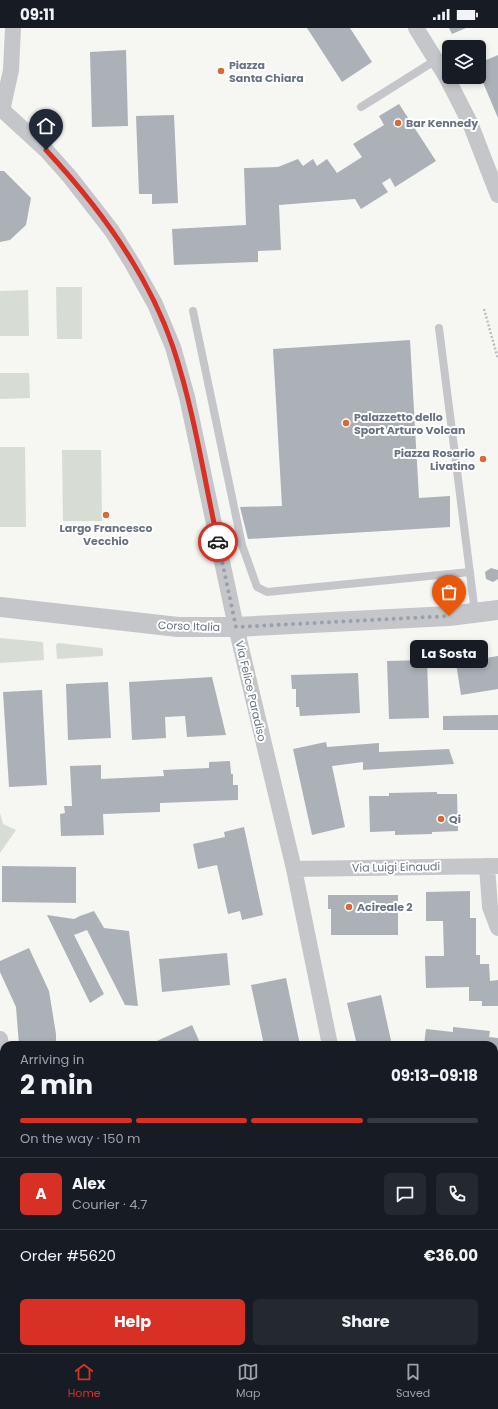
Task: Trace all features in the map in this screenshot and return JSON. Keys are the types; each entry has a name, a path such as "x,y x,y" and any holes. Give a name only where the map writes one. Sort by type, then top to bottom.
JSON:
{"street":[{"path":"1,110 11,70 14,28"},
{"path":"416,28 447,78 470,123 498,195"},
{"name":"Via Felice Paradiso","path":"1,110 46,150 70,177 112,231 155,304 173,347 187,397 236,627 294,869 329,1041"},
{"name":"Corso Italia","path":"0,607 178,627 236,627 449,616 498,610"},
{"path":"493,866 494,907 498,928"},
{"name":"Via Luigi Einaudi","path":"294,869 493,866"}],"lane":[{"path":"361,107 436,60"},
{"path":"194,311 242,545 257,587 267,592 470,572"},
{"path":"439,328 475,613"}],"path":[{"path":"484,309 498,359"}],"shaded area":[{"path":"56,287 82,287 82,339 57,339"},
{"path":"28,290 29,336 0,336 0,291"},
{"path":"0,373 29,373 30,398 0,399"},
{"path":"0,447 25,447 26,527 0,527"},
{"path":"62,450 101,450 102,521 63,521"},
{"path":"0,638 43,642 44,660 0,663"},
{"path":"58,643 102,648 103,656 57,659 56,645"},
{"path":"0,813 3,824 16,830 0,853"}],"building":[{"path":"307,28 350,28 372,62 342,82"},
{"path":"449,28 466,28 452,34"},
{"path":"126,50 128,126 92,127 90,52"},
{"path":"498,55 498,118 484,84 486,84 486,60"},
{"path":"399,104 436,161 395,187 390,178 382,183 388,192 361,209 355,199 279,205 281,250 258,251 258,262 174,265 172,229 246,225 244,168 278,167 298,159 303,166 313,159 317,166 327,159 337,173 362,157 353,144 384,125 379,116"},
{"path":"174,115 178,203 152,204 152,194 139,194 136,116"},
{"path":"0,171 4,171 31,198 26,225 10,240 0,242"},
{"name":"Palazzetto dello Sport Arturo Volcan","path":"410,340 419,498 450,496 450,527 248,539 240,507 282,506 273,349"},
{"path":"491,568 498,570 498,579 493,582 486,579 485,572"},
{"path":"498,656 498,689 461,695 456,663"},
{"path":"427,660 429,718 389,719 387,661"},
{"path":"358,673 360,713 300,716 299,707 296,707 296,689 292,689 291,675"},
{"path":"212,677 226,735 187,737 185,716 165,717 166,738 132,740 129,682"},
{"path":"108,682 111,738 68,740 66,684"},
{"path":"42,690 47,785 9,787 3,692"},
{"path":"498,715 498,730 443,730 443,716"},
{"path":"326,742 327,747 379,743 379,752 449,749 454,764 363,770 363,762 332,766 345,827 312,835 293,749"},
{"path":"230,761 231,774 233,774 233,785 238,785 238,800 160,803 160,812 103,814 104,835 61,836 60,814 65,813 64,806 72,806 70,766 101,765 101,779 164,776 163,770 209,768 209,762"},
{"path":"437,792 437,794 457,794 458,831 432,832 432,834 395,835 395,831 370,832 369,796 389,796 389,793"},
{"path":"244,827 263,915 242,920 240,911 228,914 217,865 198,869 193,844 225,837 224,832"},
{"path":"2,866 76,867 76,903 2,902"},
{"path":"470,891 470,918 476,918 476,955 480,955 480,964 489,964 490,981 498,980 498,1006 482,1006 482,1001 469,1001 469,987 426,988 425,956 444,956 443,921 426,921 426,892"},
{"path":"328,895 398,895 398,935 331,935 331,909 328,909"},
{"path":"94,911 104,928 129,931 138,1006 125,1005 87,930 74,935 104,994 90,1003 47,915 74,919"},
{"path":"29,948 49,991 56,1041 19,1041 16,1007 0,972 0,961"},
{"path":"227,953 230,985 162,992 159,959"},
{"path":"286,978 299,1041 263,1041 251,985"},
{"path":"381,995 391,1041 356,1041 347,1003"},
{"path":"192,1025 199,1041 157,1041"},
{"path":"453,1027 490,1031 489,1037 498,1038 498,1041 424,1041 426,1029 453,1032"}],"way so far":[{"path":"218,542 236,627 449,616"}],"place":[{"name":"Piazza Santa Chiara","path":"221,71"},
{"name":"Bar Kennedy","path":"398,123"},
{"name":"Palazzetto dello Sport Arturo Volcan","path":"346,423"},
{"name":"Piazza Rosario Livatino","path":"483,459"},
{"name":"Largo Francesco Vecchio","path":"106,515"},
{"name":"La Sosta","path":"449,616"},
{"name":"Qi","path":"441,819"},
{"name":"Acireale 2","path":"349,907"}],"route":[{"path":"46,150 70,177 112,231 155,304 173,347 187,397 218,542"}]}
